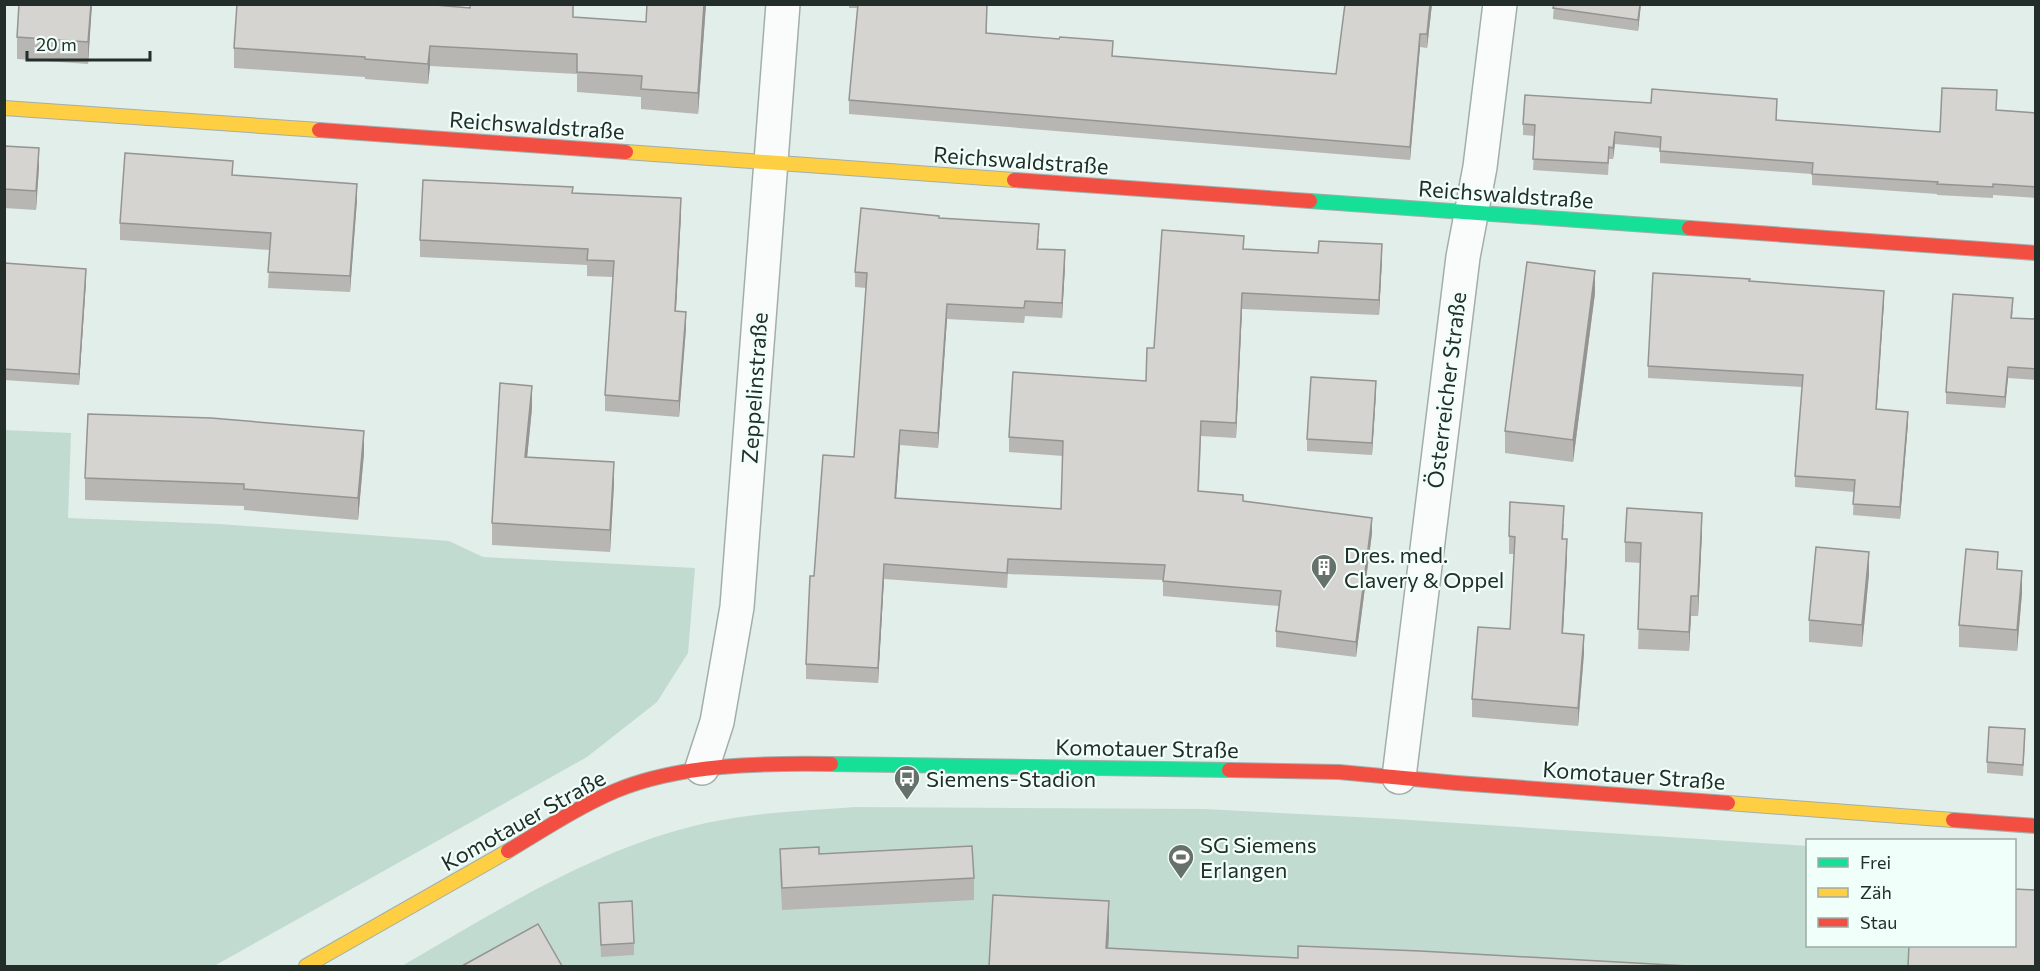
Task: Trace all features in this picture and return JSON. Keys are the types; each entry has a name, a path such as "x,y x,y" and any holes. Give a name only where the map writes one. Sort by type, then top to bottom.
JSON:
{"street":[{"name":"Zeppelinstraße","path":"702,768 717,722 737,607 783,4"},
{"name":"Österreicher Straße","path":"1399,777 1461,268 1479,167 1500,4"},
{"name":"Reichswaldstraße","path":"4,108 2036,253"},
{"name":"Komotauer Straße","path":"306,966 594,801 617,790 702,768 823,764 1339,772 2036,826"}],"green space":[{"path":"4,430 71,433 68,518 219,524 449,541 483,557 695,568 688,653 657,702 587,757 214,966 5,966"},
{"name":"SG Siemens Erlangen","path":"855,807 1203,809 1806,846 1806,947 1911,947 1909,966 402,966 549,883 625,848 706,823 780,812"}],"building":[{"path":"19,4 91,4 88,42 17,37"},
{"path":"237,4 423,4 470,8 470,4 573,4 573,17 646,22 647,4 704,4 698,93 641,89 642,76 577,72 577,54 430,46 428,64 234,48"},
{"path":"858,4 987,4 986,33 1113,41 1112,56 1336,74 1345,4 1430,4 1427,34 1420,34 1410,147 849,100"},
{"path":"1554,4 1640,4 1638,20 1553,8"},
{"path":"1942,88 1997,90 1996,110 2036,113 2036,187 1937,184 1938,182 1812,174 1813,163 1660,151 1661,137 1615,132 1613,148 1609,147 1608,163 1533,159 1535,125 1523,124 1525,95 1651,103 1652,89 1777,99 1776,120 1940,132"},
{"path":"4,146 39,148 36,191 4,189"},
{"path":"125,153 233,161 232,175 357,184 350,276 268,272 271,233 120,223"},
{"path":"423,180 573,187 572,193 681,198 675,311 686,312 679,401 605,395 614,261 587,260 588,249 420,240"},
{"path":"861,208 939,216 939,218 1039,224 1037,249 1065,250 1062,303 1025,301 1024,308 947,304 938,433 900,430 895,498 1061,509 1063,441 1009,437 1013,372 1146,381 1147,348 1154,348 1162,230 1244,236 1243,249 1318,253 1319,241 1382,244 1379,300 1242,293 1236,423 1201,421 1198,491 1243,495 1243,501 1372,518 1356,642 1276,631 1281,591 1163,581 1165,565 1008,559 1007,573 884,564 878,668 806,664 810,576 814,576 823,455 854,457 867,273 855,272"},
{"path":"1527,262 1595,271 1573,440 1505,431"},
{"path":"4,263 86,269 79,374 4,369"},
{"path":"1653,273 1884,291 1876,409 1908,412 1900,507 1853,504 1855,480 1795,476 1803,375 1648,366"},
{"path":"1953,294 2013,298 2011,318 2036,319 2036,369 2008,367 2005,397 1946,392"},
{"path":"1311,377 1376,381 1372,443 1307,439"},
{"path":"500,383 532,386 525,457 614,462 610,530 492,523"},
{"path":"88,414 211,418 364,431 358,498 244,489 244,484 85,478"},
{"path":"1510,502 1564,506 1562,539 1567,539 1562,633 1584,635 1578,708 1472,699 1478,627 1510,629 1515,537 1509,536"},
{"path":"1627,508 1702,513 1698,596 1691,596 1689,632 1638,629 1641,543 1625,542"},
{"path":"1816,547 1869,552 1862,625 1809,620"},
{"path":"1966,549 1998,552 1997,569 2022,571 2017,630 1959,625"},
{"path":"1989,727 2025,729 2023,765 1987,762"},
{"path":"972,846 974,878 782,888 780,849 819,847 819,854"},
{"path":"2016,889 2036,890 2036,966 1908,966 1909,947 2016,947"},
{"path":"993,895 1109,901 1106,948 1298,958 1298,946 1689,966 989,966"},
{"path":"632,901 634,943 601,945 599,903"},
{"path":"538,924 562,966 462,966"}],"traffic: fast":[{"path":"1310,201 1689,228"},
{"path":"831,764 1229,770"}],"traffic: slow":[{"path":"4,108 319,130"},
{"path":"626,152 1014,180"},
{"path":"1728,803 1953,820"},
{"path":"306,966 508,851"}],"traffic: jam":[{"path":"319,130 626,152"},
{"path":"1014,180 1310,201"},
{"path":"1689,228 2036,253"},
{"path":"508,851 588,804 640,782 666,775 721,767 831,764"},
{"path":"1229,770 1339,772 1728,803"},
{"path":"1953,820 2036,826"}],"place":[{"name":"Dres. med. Clavery & Oppel","path":"1324,590"},
{"name":"Siemens-Stadion","path":"907,801"},
{"name":"SG Siemens Erlangen","path":"1181,880"}]}
